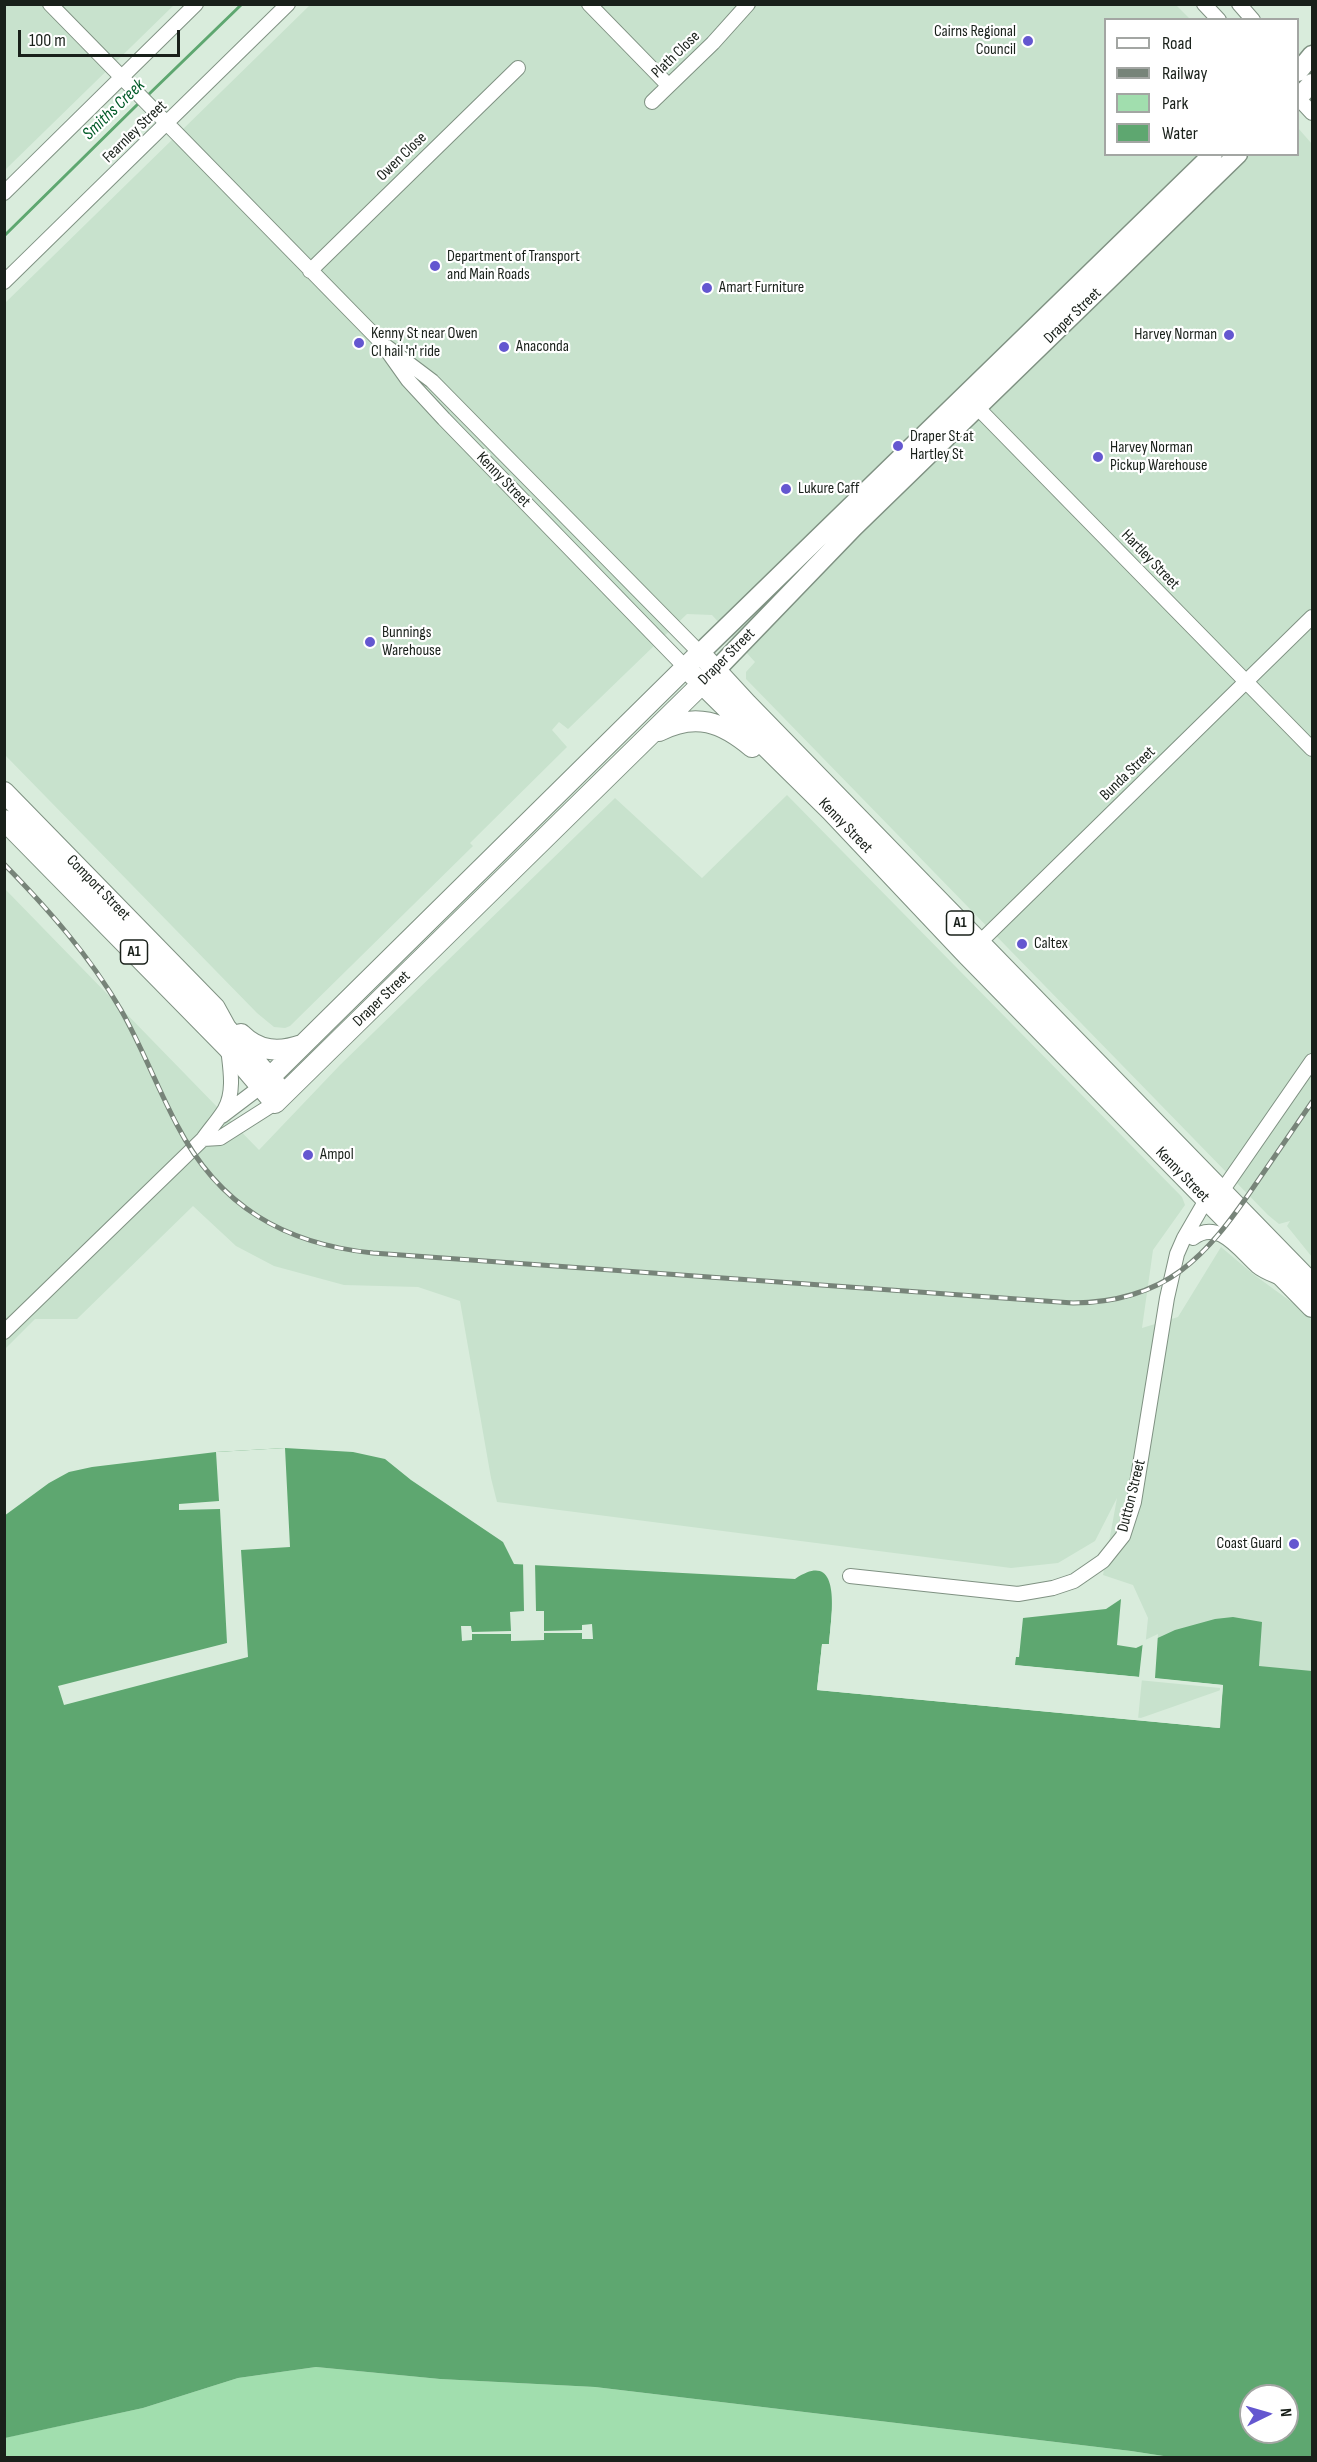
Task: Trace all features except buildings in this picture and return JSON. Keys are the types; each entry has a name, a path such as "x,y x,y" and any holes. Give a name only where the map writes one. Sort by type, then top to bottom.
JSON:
{"highway":[{"name":"Draper Street","path":"265,1082 700,653"},
{"name":"Kenny Street","path":"700,653 709,676 831,811 973,949"},
{"name":"Kenny Street","path":"685,667 709,676 1214,1199 1283,1279 1312,1306"},
{"name":"Draper Street","path":"279,1099 709,676"},
{"path":"651,735 669,726 693,721 720,725 739,737 831,811"},
{"name":"Comport Street","path":"4,792 215,1008 226,1028 279,1099"},
{"name":"Comport Street","path":"4,820 228,1048 265,1082"},
{"path":"215,1008 254,1045 275,1050 304,1044"},
{"name":"Kenny Street","path":"1214,1199 1312,1284"}],"main road":[{"path":"1299,95 1306,71"},
{"name":"Draper Street","path":"709,676 854,527 972,401 1211,156"},
{"name":"Draper Street","path":"700,653 1236,156"}],"street":[{"name":"Kenny Street","path":"50,4 381,342 432,381 700,653"},
{"path":"4,193 196,4"},
{"name":"Fearnley Street","path":"4,282 288,4"},
{"path":"589,4 668,85"},
{"name":"Plath Close","path":"652,102 713,43 748,4"},
{"path":"1204,4 1217,18"},
{"path":"1239,4 1251,18"},
{"name":"Owen Close","path":"310,271 518,68"},
{"path":"1299,99 1312,113"},
{"name":"Kenny Street","path":"381,342 403,373 444,419 685,667"},
{"name":"Hartley Street","path":"972,401 1312,749"},
{"name":"Bunda Street","path":"973,949 1312,617"},
{"name":"Draper Street","path":"4,1332 203,1139 226,1108 231,1073 228,1048"},
{"name":"Dutton Street","path":"850,1576 1018,1594 1053,1588 1074,1581 1103,1562 1123,1536 1134,1502 1179,1246 1312,1061"},
{"name":"Draper Street","path":"214,1123 265,1082"},
{"name":"Draper Street","path":"203,1139 220,1138 279,1099"},
{"name":"Dutton Street","path":"1173,1272 1214,1199"},
{"path":"1193,1238 1205,1232 1222,1235 1232,1241 1260,1268 1283,1279"}],"shaded area":[{"path":"5,5 174,5 5,170"},
{"path":"310,5 1176,5 1189,18 1104,18 1104,156 1299,156 1299,129 1312,144 1312,1257 1287,1226 1290,1221 1279,1224 1268,1215 746,679 746,672 755,662 712,615 687,614 568,729 559,722 552,730 567,747 470,843 473,846 290,1026 274,1027 257,1013 5,755 5,303"},
{"path":"787,795 1182,1197 1185,1205 1153,1250 1142,1328 1178,1317 1221,1247 1253,1274 1312,1317 1312,1683 1258,1677 1138,1719 1148,1618 1133,1585 1103,1575 1117,1498 1095,1541 1058,1563 1011,1568 497,1502 460,1301 418,1287 344,1285 274,1266 236,1246 193,1206 77,1319 35,1319 5,1349 5,889 259,1150 340,1065 615,798 702,878"}],"green space":[{"path":"316,2367 440,2379 595,2387 1170,2457 5,2458 4,2438 143,2408 238,2378"}],"water":[{"path":"285,1448 353,1452 385,1459 411,1480 503,1542 514,1564 795,1579 811,1571 821,1572 828,1579 832,1604 829,1645 822,1645 817,1690 1219,1728 1223,1685 1015,1665 1016,1657 1019,1657 1023,1618 1106,1609 1121,1599 1117,1645 1136,1648 1175,1630 1215,1619 1233,1617 1262,1622 1259,1666 1312,1671 1312,2457 1170,2457 595,2387 440,2379 316,2367 238,2378 143,2408 5,2438 4,1516 49,1483 69,1472 92,1467 216,1452"}],"pier":[{"path":"285,1448 290,1547 241,1550 248,1657 64,1705 58,1686 227,1643 220,1509 179,1510 179,1504 219,1501 216,1452"},
{"path":"523,1562 535,1563 536,1611 544,1611 544,1631 582,1630 582,1625 592,1624 593,1639 582,1639 582,1633 544,1633 544,1640 511,1641 511,1634 472,1634 472,1640 462,1641 461,1626 471,1626 472,1632 511,1631 510,1612 524,1611"},
{"path":"833,1599 836,1600 831,1645 825,1648 820,1688 1217,1725 1220,1688 1015,1668 1013,1665 1139,1677 1143,1641 1158,1634 1155,1678 1223,1685 1220,1728 817,1690 822,1644 829,1644"}],"waterway":[{"name":"Smiths Creek","path":"146,97 242,4"},
{"name":"Smiths Creek","path":"4,236 141,101"}],"railway":[{"path":"4,864 67,933 109,990 129,1024 177,1125 213,1178 234,1199 257,1216 311,1241 341,1248 373,1253 1073,1303 1106,1301 1134,1294 1159,1284 1181,1271 1201,1254 1237,1211 1312,1102"}],"place":[{"name":"Cairns Regional Council","path":"1028,41"},
{"name":"Department of Transport and Main Roads","path":"435,266"},
{"name":"Amart Furniture","path":"707,288"},
{"name":"Harvey Norman","path":"1229,335"},
{"name":"Kenny St near Owen Cl hail 'n' ride","path":"359,343"},
{"name":"Anaconda","path":"504,347"},
{"name":"Draper St at Hartley St","path":"898,446"},
{"name":"Harvey Norman Pickup Warehouse","path":"1098,457"},
{"name":"Lukure Caff","path":"786,489"},
{"name":"Bunnings Warehouse","path":"370,642"},
{"name":"Caltex","path":"1022,944"},
{"name":"Ampol","path":"308,1155"},
{"name":"Coast Guard","path":"1294,1544"}]}
